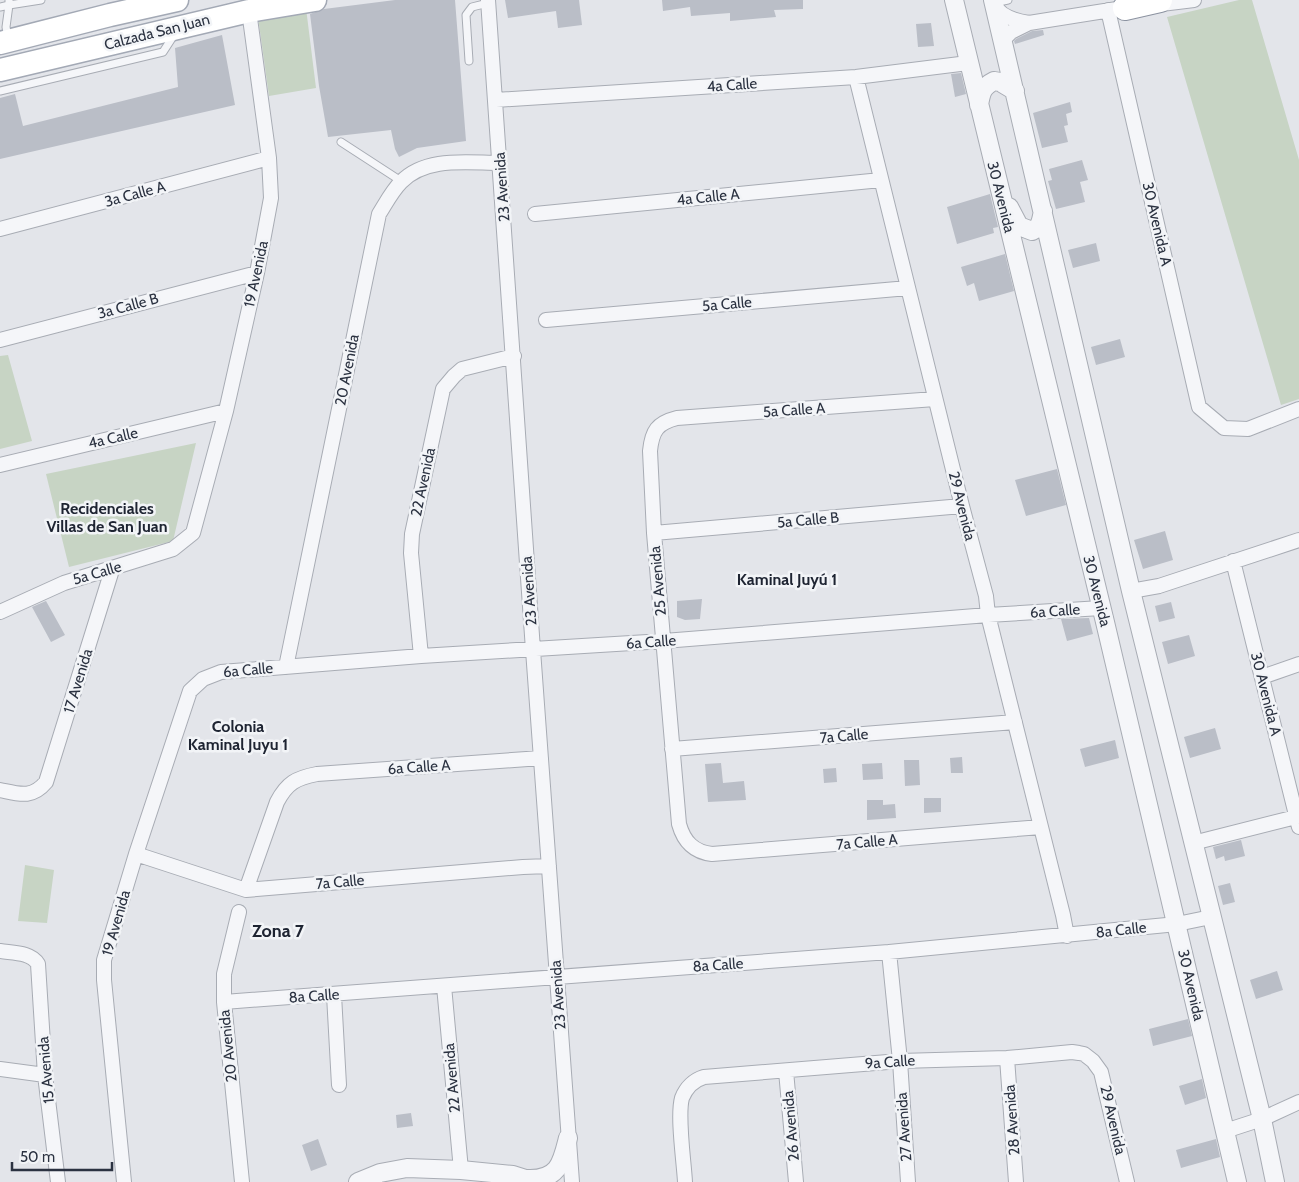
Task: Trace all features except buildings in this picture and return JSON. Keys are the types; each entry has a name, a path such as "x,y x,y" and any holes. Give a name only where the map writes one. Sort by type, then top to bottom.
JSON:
{"main road":[{"name":"Calzada San Juan","path":"4,42 177,0"},
{"name":"Calzada San Juan","path":"0,70 249,10 314,0"}],"street":[{"name":"30 Avenida","path":"954,0 1177,924 1237,1182"},
{"path":"1004,47 1004,39 1011,32 1029,23 1131,4 1194,0"},
{"path":"998,1 997,10 1005,16 1029,23"},
{"path":"998,1 1004,47 1131,591 1262,1119 1275,1182"},
{"name":"23 Avenida","path":"488,2 572,1182"},
{"name":"30 Avenida A","path":"1131,4 1199,406 1224,428 1248,429 1299,409"},
{"name":"19 Avenida","path":"193,533 226,411 257,273 271,198 269,158 249,10"},
{"name":"4a Calle","path":"496,100 856,77 968,63"},
{"name":"29 Avenida","path":"856,77 935,400 986,596 988,615 1067,936"},
{"path":"979,107 982,91 986,85 994,81 1000,82 1014,91"},
{"name":"3a Calle A","path":"0,229 269,158"},
{"name":"20 Avenida","path":"286,667 378,217 401,181 419,170 443,163 500,163"},
{"name":"4a Calle A","path":"535,214 881,180"},
{"path":"999,188 1019,226 1032,231 1037,228 1043,211"},
{"name":"3a Calle B","path":"0,340 257,273"},
{"name":"5a Calle","path":"546,320 908,288"},
{"name":"22 Avenida","path":"421,656 411,553 412,534 444,389 462,369 514,356"},
{"name":"5a Calle A","path":"656,429 665,421 677,418 935,400"},
{"name":"4a Calle","path":"0,464 226,411"},
{"name":"25 Avenida","path":"656,429 651,439 650,451 654,533 672,749 679,824 684,837 694,848"},
{"name":"5a Calle B","path":"654,533 962,506"},
{"name":"5a Calle","path":"0,612 64,583 112,570 173,549 193,533"},
{"path":"1131,591 1159,586 1299,540"},
{"name":"30 Avenida A","path":"1233,561 1298,822"},
{"name":"17 Avenida","path":"0,790 31,794 40,790 46,782 51,772 112,570"},
{"name":"6a Calle","path":"203,678 221,672 421,656 664,641 988,615 1101,608"},
{"path":"1262,677 1299,664"},
{"name":"19 Avenida","path":"124,1182 104,967 136,854 190,691 203,678"},
{"name":"7a Calle","path":"672,749 1015,722"},
{"name":"6a Calle A","path":"246,890 277,802 284,789 297,780 317,774 541,758"},
{"path":"1194,843 1298,822"},
{"name":"7a Calle A","path":"694,848 705,853 720,854 1041,827"},
{"name":"7a Calle","path":"136,854 246,890 550,866"},
{"name":"20 Avenida","path":"239,912 224,974 224,1002 242,1182"},
{"name":"8a Calle","path":"224,1002 889,952 1067,936 1177,924 1211,918"},
{"name":"15 Avenida","path":"0,950 28,955 36,959 39,968 45,1075 58,1182"},
{"name":"27 Avenida","path":"889,952 900,1061 908,1182"},
{"name":"22 Avenida","path":"444,986 460,1170"},
{"path":"334,995 340,1085"},
{"name":"9a Calle","path":"685,1182 680,1114 682,1099 688,1087 704,1077 900,1061 1007,1058 1072,1052 1084,1054 1093,1061"},
{"name":"28 Avenida","path":"1007,1058 1016,1182"},
{"name":"29 Avenida","path":"1093,1061 1101,1072 1127,1182"},
{"path":"0,1069 45,1075"},
{"name":"26 Avenida","path":"786,1071 796,1182"},
{"path":"1224,1131 1262,1119 1299,1102"},
{"path":"358,1182 380,1173 408,1168 512,1175 532,1181 544,1178 557,1169 564,1156 568,1138"}],"lane":[{"path":"0,7 9,3 41,0"},
{"path":"469,61 466,15 472,7 488,2"},
{"path":"4,42 9,3"},
{"path":"0,91 163,52 180,26"},
{"path":"341,142 401,181"}],"green space":[{"path":"1239,0 1252,0 1299,160 1299,399 1281,405 1167,17"},
{"path":"306,8 316,88 269,96 258,17"},
{"path":"8,355 32,441 0,449 0,356"},
{"path":"196,443 173,541 69,567 46,474"},
{"path":"25,865 54,870 47,923 18,921"}],"district":[{"name":"Recidenciales Villas de San Juan","path":"107,517"},
{"name":"Kaminal Juyú 1","path":"787,579"},
{"name":"Colonia Kaminal Juyu 1","path":"238,735"},
{"name":"Zona 7","path":"278,931"}]}
